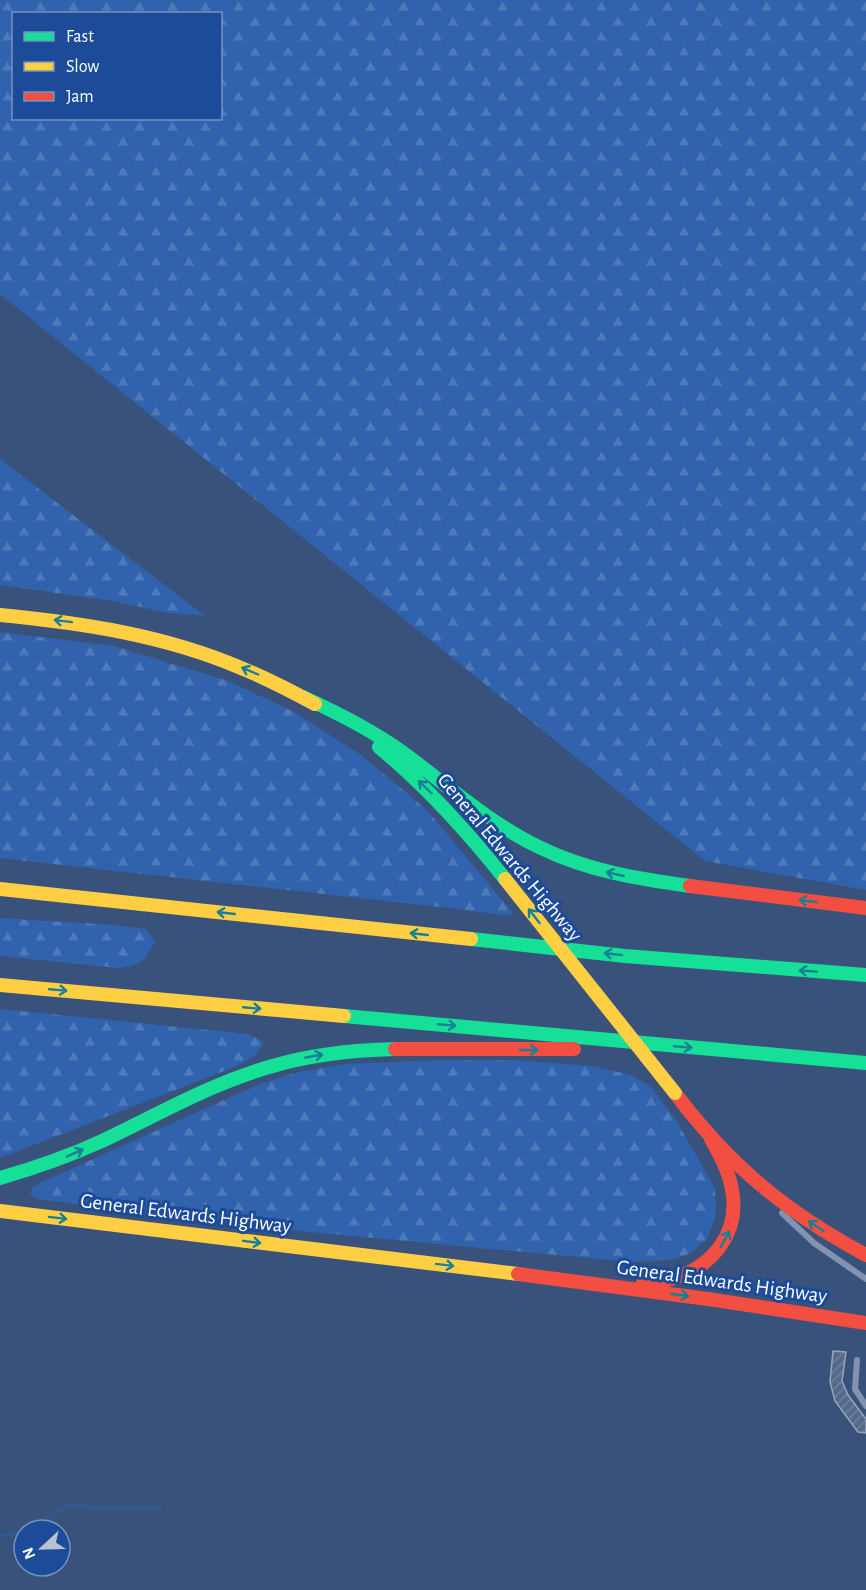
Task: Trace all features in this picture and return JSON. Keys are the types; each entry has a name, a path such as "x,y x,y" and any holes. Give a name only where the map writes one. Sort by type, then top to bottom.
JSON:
{"main road":[{"name":"General Edwards Highway","path":"0,615 87,624 164,640 236,665 303,697 353,728 411,774 453,816 711,1138 757,1183 805,1219 866,1255"},
{"path":"303,697 382,738 503,827 541,848 570,860 606,872 645,880 866,908"},
{"path":"0,889 636,957 866,975"},
{"path":"0,985 866,1063"},
{"path":"0,1178 62,1159 238,1078 300,1059 331,1053 382,1050 533,1051 658,1045"},
{"path":"536,1276 607,1282 653,1282 684,1276 704,1264 716,1254 725,1241 733,1220 734,1204 728,1170 711,1138"},
{"name":"General Edwards Highway","path":"0,1211 536,1276 866,1323"}],"lane":[{"path":"757,1183 803,1234 836,1260 866,1279"},
{"path":"857,1360 855,1389 866,1406"}],"green space":[{"path":"0,0 866,0 866,890 705,861 0,294"},
{"path":"0,459 205,616 169,613 112,601 0,585"},
{"path":"0,632 114,646 228,681 296,713 361,755 427,810 513,913 509,916 0,858"},
{"path":"0,918 146,929 155,941 148,954 137,964 118,968 0,956"},
{"path":"0,1009 248,1034 264,1042 256,1055 237,1066 0,1158"},
{"path":"510,1060 592,1066 632,1075 651,1087 676,1120 715,1188 716,1215 707,1239 691,1253 672,1260 632,1262 310,1232 36,1199 30,1193 33,1187 42,1182 255,1086 298,1072 347,1064"}],"building":[{"path":"833,1351 846,1352 842,1381 848,1395 866,1419 866,1433 858,1432 835,1401 830,1382"}],"waterway":[{"path":"46,1518 65,1506 160,1509"},
{"path":"0,1536 12,1534"}],"traffic: fast":[{"path":"303,697 379,736 486,816 541,848 595,868 690,886"},
{"path":"379,747 445,810 505,879"},
{"path":"471,939 625,956 866,975"},
{"path":"344,1016 866,1063"},
{"path":"0,1178 90,1146 205,1091 247,1074 315,1056 395,1049"}],"traffic: slow":[{"path":"0,615 122,632 182,647 250,672 315,704"},
{"path":"505,879 675,1093"},
{"path":"0,889 471,939"},
{"path":"0,985 344,1016"},
{"path":"0,1211 518,1274"}],"traffic: jam":[{"path":"690,886 866,908"},
{"path":"395,1049 574,1049"},
{"path":"675,1093 717,1143 761,1185 810,1222 866,1255"},
{"path":"643,1283 671,1279 701,1265 712,1256 728,1233 733,1205 731,1183 711,1139"},
{"path":"518,1274 866,1323"}]}
